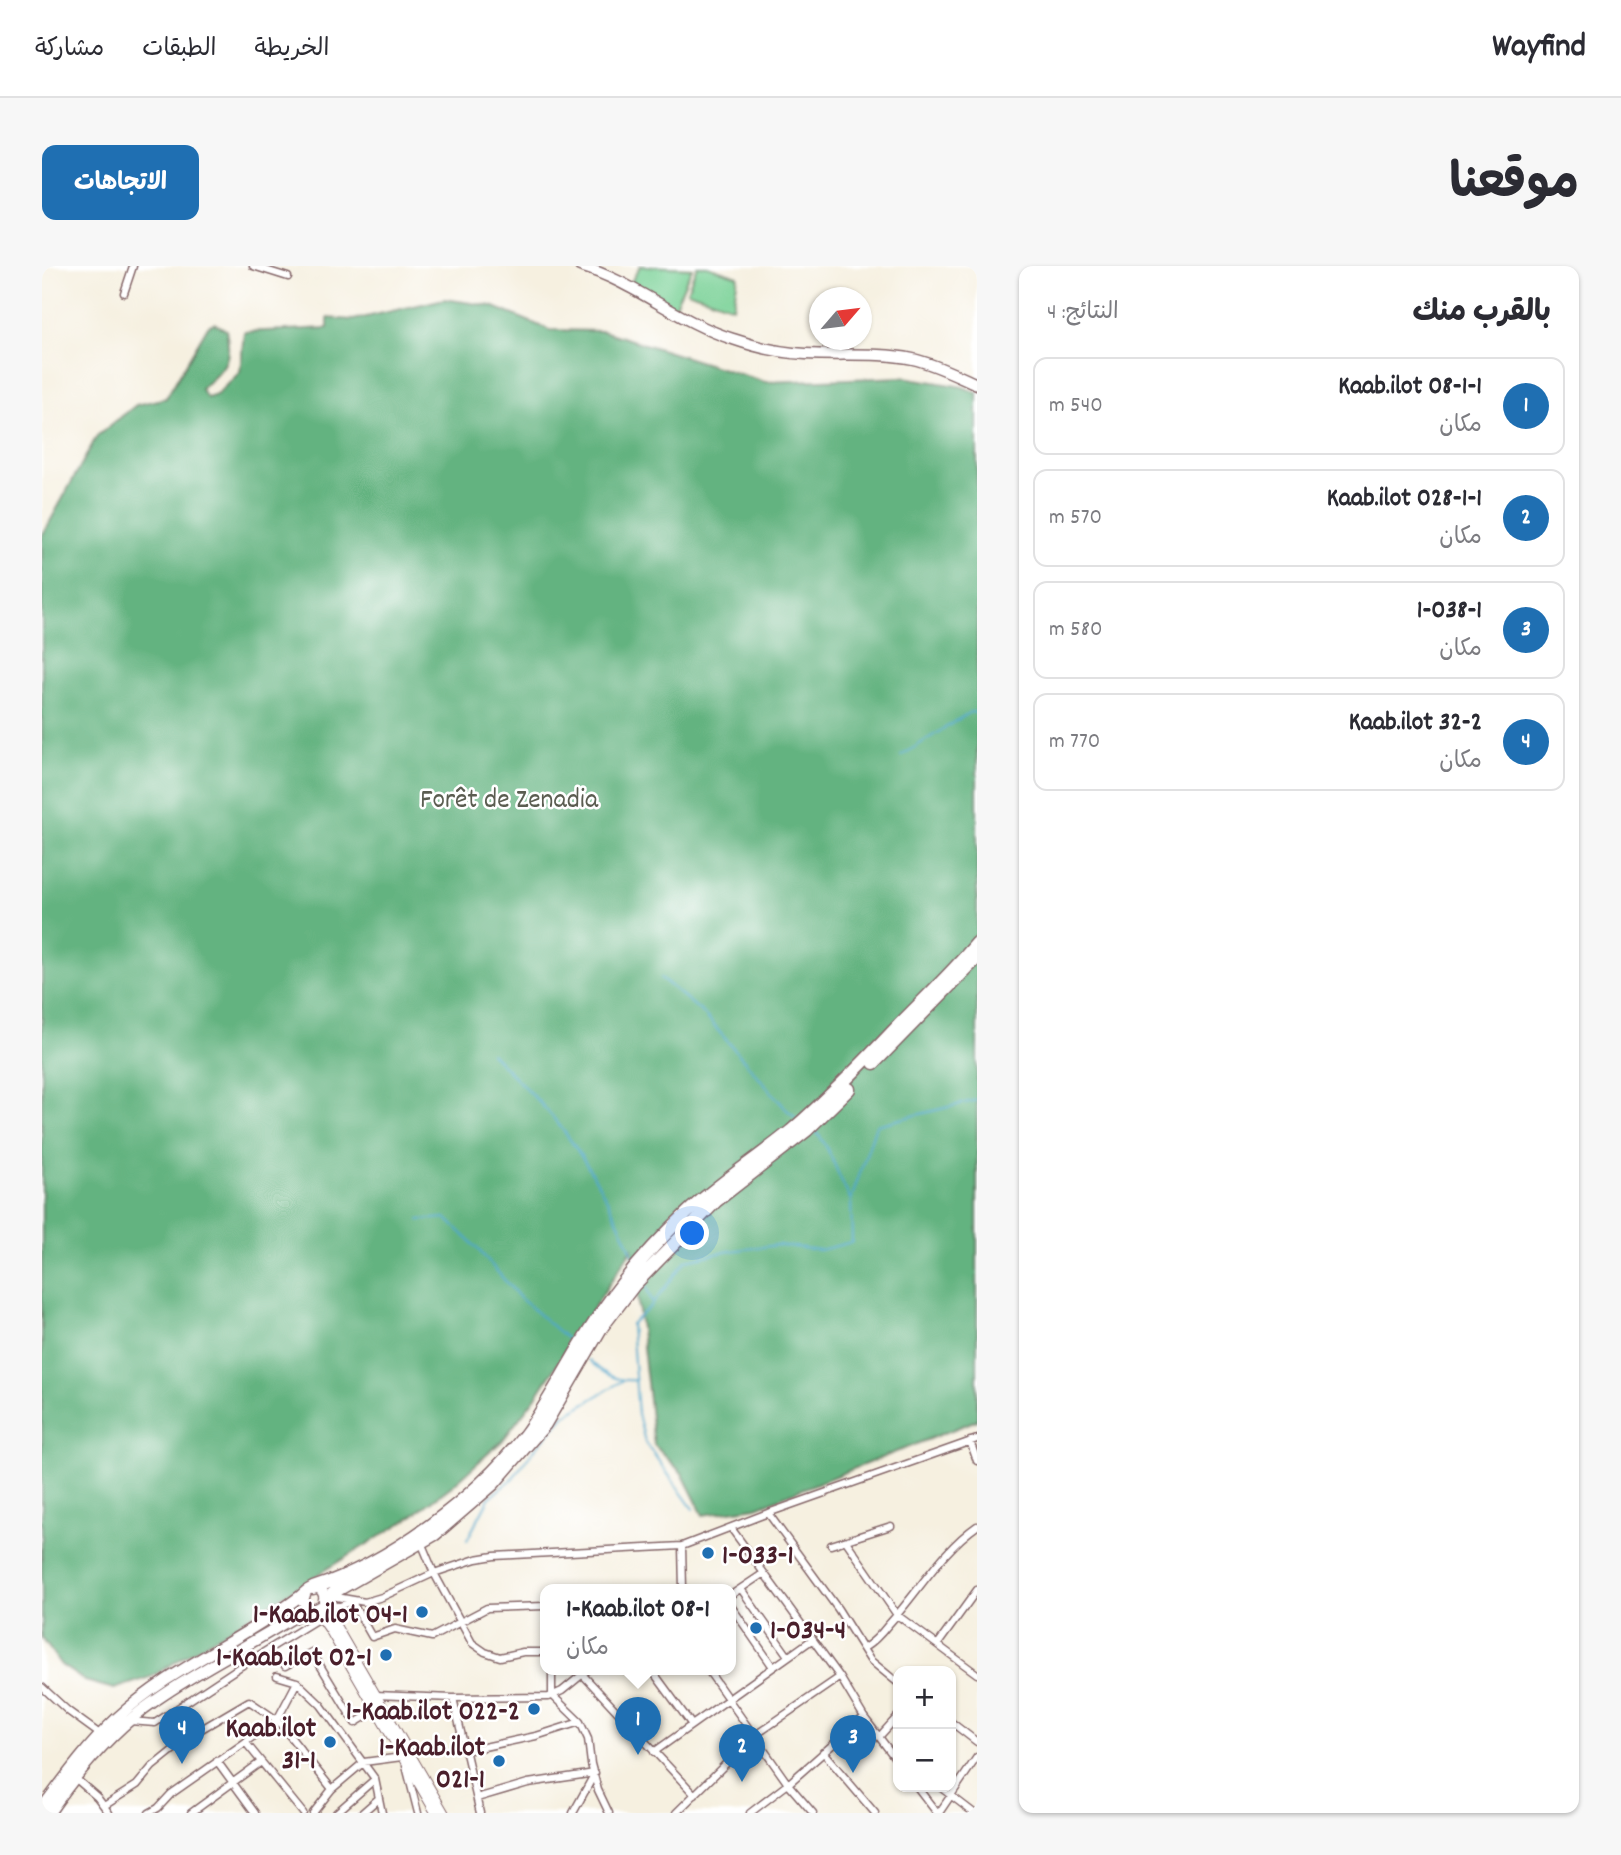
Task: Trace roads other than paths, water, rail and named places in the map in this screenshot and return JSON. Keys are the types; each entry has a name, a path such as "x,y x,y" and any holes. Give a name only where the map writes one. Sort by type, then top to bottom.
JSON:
{"highway":[{"path":"309,1589 347,1574 419,1532 488,1477 524,1436 596,1320 651,1250 686,1214 789,1133 824,1101 949,976 977,943"},
{"path":"321,1605 339,1589 422,1542 471,1505 530,1443 557,1405 616,1306 664,1252 738,1182 807,1130 977,958"}],"main road":[{"path":"580,266 610,276 675,313 732,339 802,354 912,359 939,367 977,384"},
{"path":"309,1589 303,1598 321,1605 327,1611 444,1813"},
{"path":"42,1808 118,1717 159,1687 262,1624 309,1589 319,1589 321,1605 375,1710 436,1813"},
{"path":"49,1813 75,1778 127,1721 199,1672 321,1605"}],"street":[{"path":"124,293 132,266"},
{"path":"254,266 288,277"},
{"path":"127,1721 155,1723 238,1668 321,1605 365,1602 434,1573 494,1556 682,1546 973,1440 977,1461"},
{"path":"768,1513 870,1660 893,1679"},
{"path":"831,1545 891,1526"},
{"path":"864,1648 871,1644 897,1615 959,1538 977,1526"},
{"path":"731,1528 813,1639 864,1717 893,1755"},
{"path":"846,1541 897,1615 977,1674"},
{"path":"422,1542 434,1573 472,1643 485,1652 500,1657 523,1652 540,1652"},
{"path":"682,1546 683,1584"},
{"path":"736,1592 764,1573"},
{"path":"741,1589 788,1656"},
{"path":"938,1644 977,1591"},
{"path":"321,1605 340,1606 352,1602"},
{"path":"352,1602 372,1637 395,1629 432,1636 487,1608 540,1606"},
{"path":"736,1613 773,1667"},
{"path":"654,1752 813,1639"},
{"path":"285,1666 312,1652 355,1723 375,1710"},
{"path":"552,1675 552,1695 580,1722 588,1739 597,1790 609,1813"},
{"path":"375,1695 453,1698 552,1695 583,1675 695,1795"},
{"path":"655,1675 692,1725"},
{"path":"711,1675 788,1784 813,1813"},
{"path":"277,1676 297,1682 321,1705 374,1779 382,1813"},
{"path":"676,1813 754,1736 840,1677"},
{"path":"149,1813 160,1810 170,1794 278,1720 297,1682"},
{"path":"42,1687 68,1711 101,1735"},
{"path":"453,1698 481,1813"},
{"path":"104,1806 137,1785 152,1768 193,1734 249,1701 278,1720 332,1789"},
{"path":"750,1813 788,1784 864,1717"},
{"path":"466,1751 536,1736 580,1722"},
{"path":"880,1737 893,1722"},
{"path":"956,1726 977,1742"},
{"path":"246,1743 303,1813"},
{"path":"886,1746 893,1751"},
{"path":"823,1752 875,1813"},
{"path":"921,1792 938,1813 977,1757"},
{"path":"313,1813 332,1789 364,1762 403,1759 418,1813"},
{"path":"217,1761 251,1812"},
{"path":"191,1813 261,1762"},
{"path":"477,1798 528,1783 595,1773"},
{"path":"573,1813 595,1773"},
{"path":"75,1778 97,1797 108,1813"},
{"path":"336,1813 374,1779"},
{"path":"948,1792 974,1813"},
{"path":"362,1813 378,1799"},
{"path":"683,1805 689,1813"}],"waterway":[{"path":"901,756 970,712 977,713"},
{"path":"661,978 703,1013 796,1117"},
{"path":"491,1053 551,1115 576,1148 609,1204 635,1260"},
{"path":"693,1509 645,1442 638,1414 631,1324 652,1305 686,1260 778,1245 820,1250 852,1242 851,1200 876,1125 977,1100"},
{"path":"815,1131 825,1144 851,1200"},
{"path":"419,1220 446,1218 476,1247 520,1298 575,1346"},
{"path":"644,1281 652,1302"},
{"path":"589,1360 610,1376 622,1380 636,1380"},
{"path":"467,1540 489,1498 512,1479 564,1416 622,1381"}],"place":[{"name":"1-033-1","path":"708,1553"},
{"name":"1-Kaab.ilot 04-1","path":"422,1612"},
{"name":"1-034-4","path":"756,1628"},
{"name":"1-Kaab.ilot 02-1","path":"386,1655"},
{"name":"1-Kaab.ilot 022-2","path":"534,1709"},
{"name":"Kaab.ilot 31-1","path":"330,1742"},
{"name":"1-Kaab.ilot 08-1","path":"638,1755"},
{"name":"1-Kaab.ilot 021-1","path":"499,1761"},
{"name":"Kaab.ilot 32-2","path":"182,1764"},
{"name":"1-038-1","path":"853,1773"},
{"name":"1-Kaab.ilot 028-1","path":"742,1782"}],"park label":[{"name":"Forêt de Zenadia","path":"509,797"}]}
